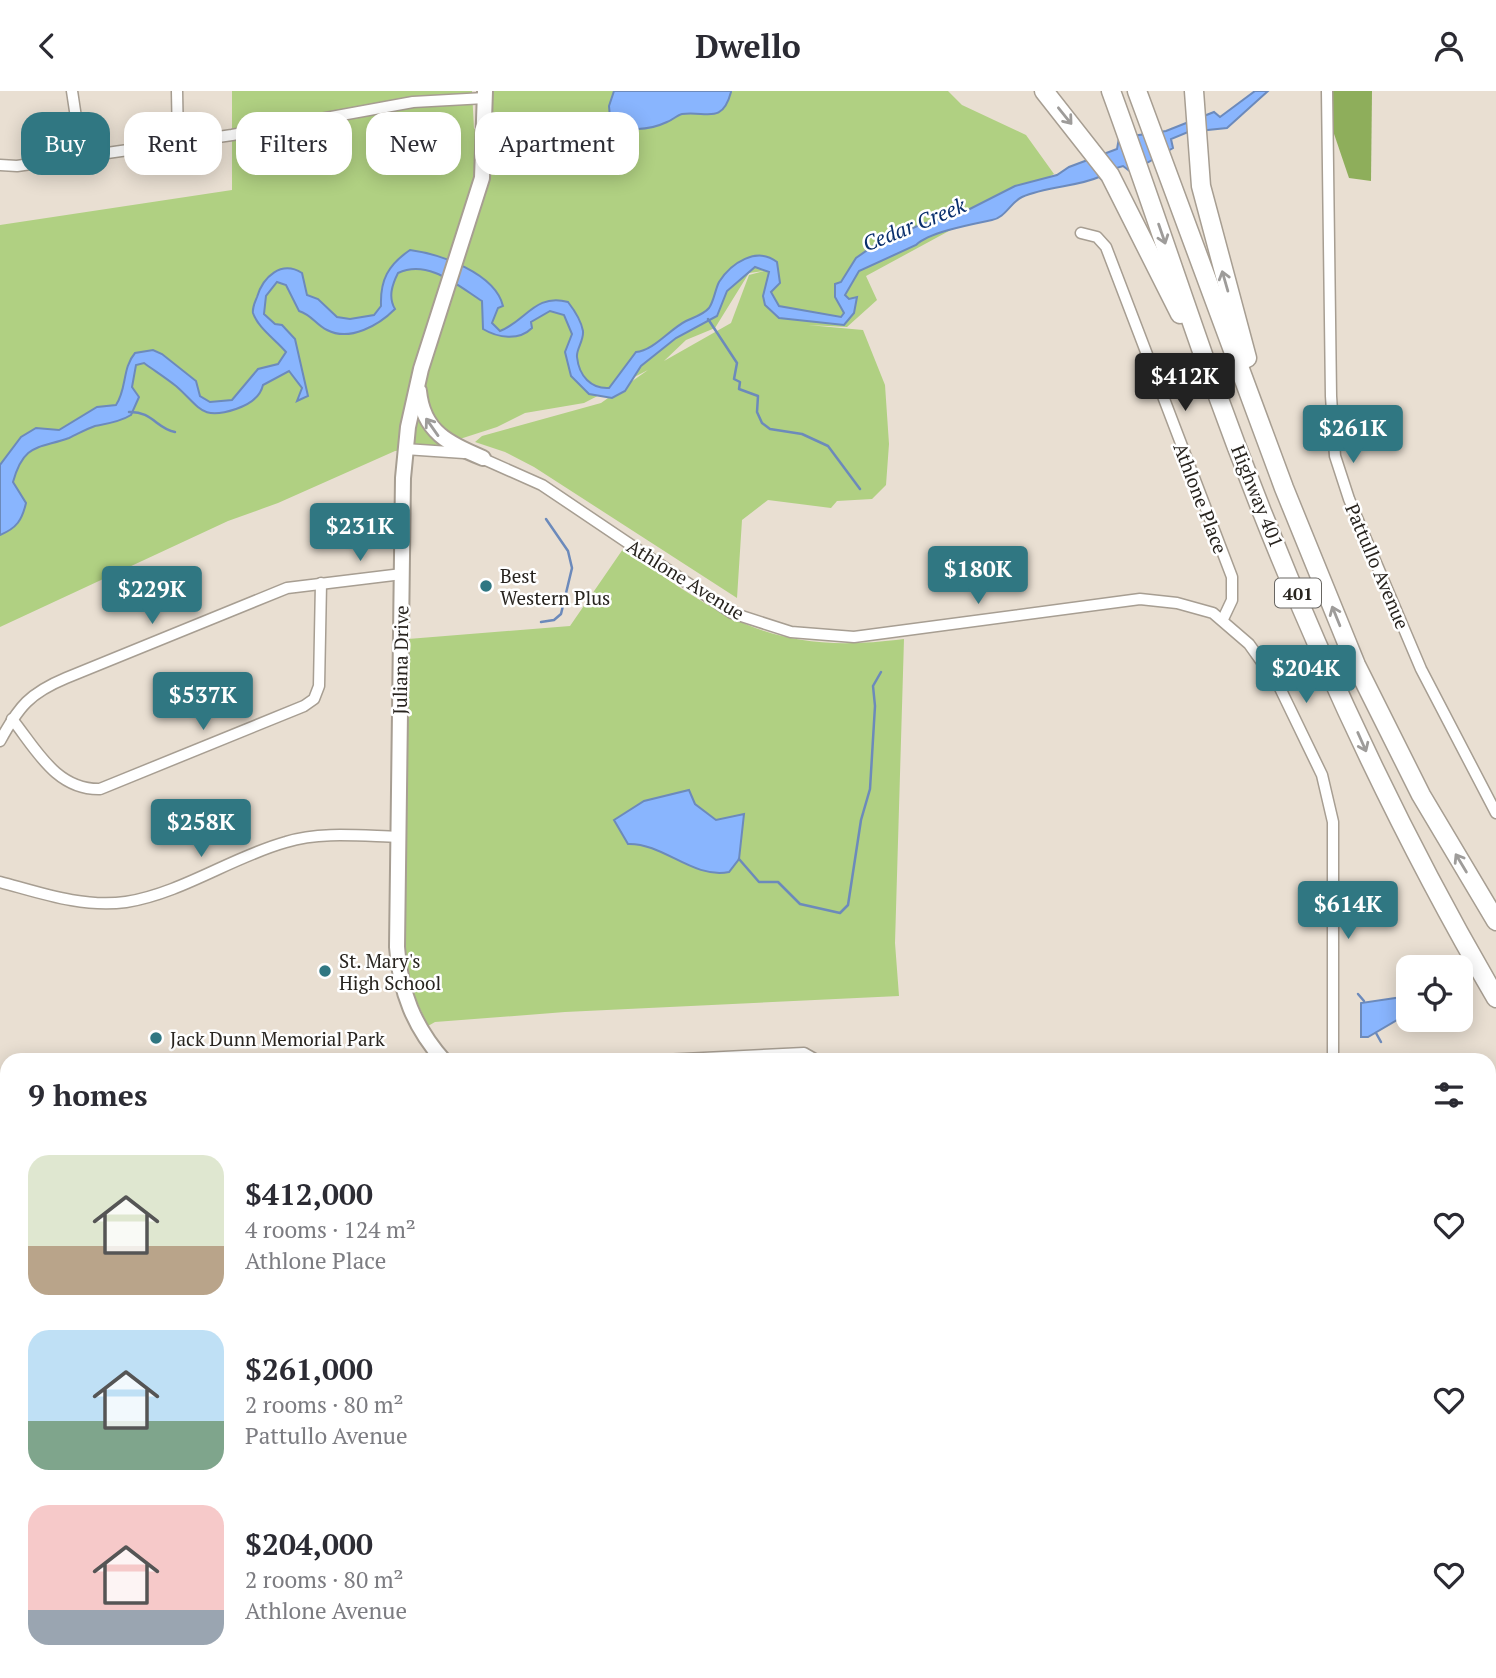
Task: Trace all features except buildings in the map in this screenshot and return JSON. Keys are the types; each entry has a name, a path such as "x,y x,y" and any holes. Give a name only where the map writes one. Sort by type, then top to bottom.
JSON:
{"highway":[{"path":"1044,91 1110,174 1213,382"},
{"name":"Highway 401","path":"1111,91 1213,382 1329,669 1391,806 1496,998"},
{"name":"Highway 401","path":"1137,91 1283,488 1356,665 1421,795 1496,921"},
{"path":"1194,95 1196,148 1208,221 1283,488"}],"street":[{"path":"72,91 75,112"},
{"path":"177,91 177,112"},
{"name":"Pattullo Avenue","path":"1327,91 1331,407 1335,456 1349,499 1421,670 1496,813"},
{"path":"222,135 413,102 485,95"},
{"name":"Juliana Drive","path":"438,1053 412,1016 400,977 397,947 405,449 421,369 482,178 485,95"},
{"path":"0,165 21,165"},
{"name":"Athlone Place","path":"1081,233 1097,237 1106,247 1232,577 1232,600 1223,619"},
{"path":"421,369 420,402 431,426 449,444 483,458"},
{"name":"Athlone Avenue","path":"405,449 447,451 483,458 541,485 732,613 791,632 854,637 1140,599 1194,607 1223,619 1249,644 1272,673 1305,736 1326,789 1333,822 1333,1053"},
{"path":"0,741 12,719 28,699 49,685 271,594 321,583 402,574"},
{"path":"12,719 63,781 79,788 100,789 309,704 319,686 321,583"},
{"path":"0,882 72,901 125,902 153,895 296,839 322,836 398,837"}],"green space":[{"path":"232,91 472,91 475,175 639,175 639,112 492,112 492,91 948,91 962,105 1026,135 1054,174 866,276 877,300 847,327 808,325 863,330 885,385 889,444 886,485 872,499 837,501 831,508 768,500 742,520 737,598 534,467 505,452 475,442 482,436 601,403 648,370 584,403 525,413 497,427 432,448 395,451 278,503 228,521 0,627 0,225 232,190","holes":["764,271 749,275 731,323 664,361 686,340 715,328 749,273"]},
{"path":"1330,91 1372,91 1371,181 1349,178 1331,125"},
{"path":"623,549 692,595 753,627 785,637 819,642 858,643 904,639 895,943 899,996 565,1012 435,1022 428,1026 412,991 405,950 408,639 570,626"}],"water":[{"path":"614,91 731,91 727,103 718,113 682,114 660,125 639,129 639,112 610,112"},
{"path":"1255,91 1268,91 1227,128 1188,132 1171,139 1173,148 1131,172 1123,166 1103,172 1104,182 1099,177 1031,193 1018,199 997,219 931,236 859,271 845,295 849,299 857,297 854,313 844,325 779,318 765,305 763,296 769,272 755,267 727,291 717,316 676,338 641,366 625,391 612,398 589,394 571,376 565,352 572,334 564,315 550,311 531,322 532,328 521,335 508,337 495,334 483,329 482,301 452,281 420,269 398,273 391,295 395,309 388,315 364,330 336,333 323,328 299,311 286,285 277,282 266,296 264,314 275,324 282,325 295,339 308,396 297,401 302,388 289,371 263,385 256,397 245,405 224,412 208,413 144,363 136,365 132,387 139,397 131,415 41,446 22,460 13,482 26,503 15,526 0,535 0,465 21,437 36,428 59,430 97,407 116,405 128,365 135,353 153,350 162,354 196,381 200,396 210,402 232,400 258,369 278,364 286,352 259,324 253,311 264,283 268,277 280,270 287,268 302,273 307,295 318,299 337,317 350,319 374,315 381,306 382,288 387,274 396,261 410,250 465,267 489,284 498,294 503,306 498,308 492,323 500,331 547,301 568,302 583,331 577,354 580,370 591,384 609,388 636,352 649,348 686,321 707,310 724,275 745,259 761,256 777,262 780,283 771,292 779,306 841,317 844,313 835,297 835,284 841,282 856,258 876,244 922,224 958,215 1015,186 1057,175 1069,167 1117,149 1119,138 1166,131 1214,112 1220,117"},
{"path":"689,790 695,804 716,820 744,814 739,859 729,872 703,870 654,849 628,844 614,820 644,801"},
{"path":"1396,998 1396,1021 1368,1037 1361,1037 1361,1003"}],"waterway":[{"path":"708,319 737,363 734,379 740,382 739,389 758,396 757,412 762,423 770,429 802,434 828,446 860,489"},
{"path":"129,412 143,414 175,432"},
{"path":"541,622 554,620 561,614 572,568 568,551 546,519"},
{"path":"739,859 759,882 778,882 800,904 840,913 848,905 861,820 870,789 875,706 873,686 881,672"},
{"path":"1358,994 1364,1001"},
{"path":"1376,1033 1381,1042"}],"place":[{"name":"Best Western Plus","path":"486,586"},
{"name":"St. Mary's High School","path":"325,971"},
{"name":"Jack Dunn Memorial Park","path":"156,1038"}],"water label":[{"name":"Cedar Creek","path":"914,224"}]}
